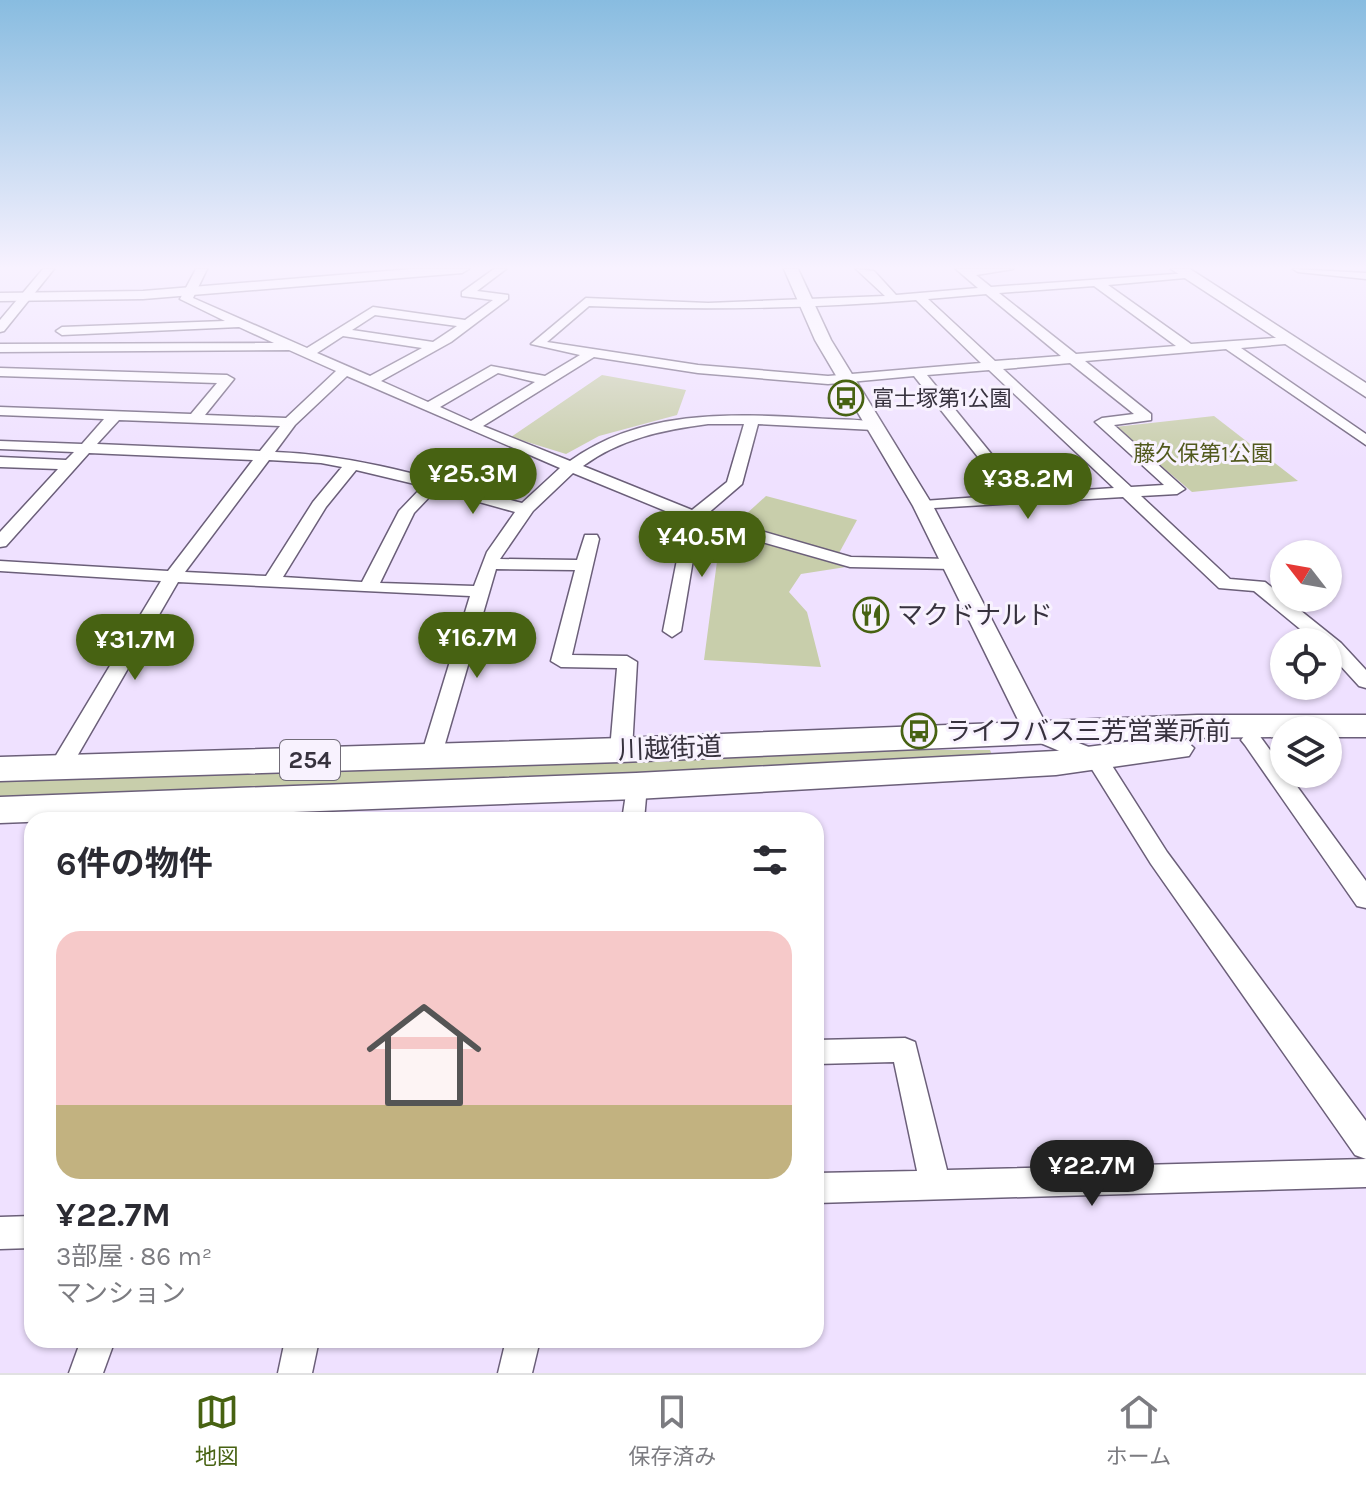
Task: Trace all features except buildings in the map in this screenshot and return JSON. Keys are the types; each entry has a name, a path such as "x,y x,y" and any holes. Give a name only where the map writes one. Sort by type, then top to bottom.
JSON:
{"highway":[{"name":"川越街道","path":"0,769 1270,726"},
{"name":"川越街道","path":"0,810 635,803 1268,738"}],"main road":[{"path":"1275,333 1366,391"}],"street":[{"path":"263,333 472,427 694,517 850,562 952,564"},
{"path":"310,352 339,333"},
{"path":"348,333 436,346"},
{"path":"372,381 455,333"},
{"path":"550,333 537,344 712,370 845,380 1285,340"},
{"path":"822,333 845,380 923,506 1038,734 1096,758 1159,858 1366,1145"},
{"path":"958,333 1225,584 1259,586 1334,647 1366,682"},
{"path":"923,506 1177,489 1102,422 1146,417 1040,333"},
{"path":"1167,333 1189,349"},
{"path":"0,348 294,345"},
{"path":"1229,345 1366,441"},
{"path":"472,427 593,352"},
{"path":"430,407 496,369 547,381"},
{"path":"60,767 173,576 290,422 345,370"},
{"path":"0,372 227,379 195,418"},
{"path":"918,373 1021,501"},
{"path":"0,411 290,422"},
{"path":"0,542 116,415"},
{"path":"432,756 489,564 524,509 571,466 606,442 646,429 688,421 752,420 874,426"},
{"path":"672,631 689,529 694,517 734,484 752,420"},
{"path":"0,445 264,456 353,464 524,509"},
{"path":"0,462 68,465"},
{"path":"272,580 319,505 353,464"},
{"path":"369,586 407,511 433,484"},
{"path":"591,539 561,661 627,662 621,750"},
{"path":"489,564 584,565"},
{"path":"0,566 480,591"},
{"path":"1268,738 1366,899"},
{"path":"824,1052 905,1050 935,1185"},
{"path":"824,1188 1366,1173"},
{"path":"0,1233 24,1232"},
{"path":"86,1373 95,1348"},
{"path":"295,1373 300,1348"},
{"path":"515,1373 521,1348"}],"green space":[{"path":"602,375 686,390 677,415 599,436 566,454 511,437"},
{"name":"藤久保第1公園","path":"1214,416 1298,481 1192,492 1115,427"},
{"path":"766,496 857,520 838,555 734,525"},
{"path":"721,531 846,567 801,574 789,592 807,612 821,667 704,660"},
{"path":"790,750 990,750 993,757 0,802 0,778"}],"place":[{"name":"富士塚第1公園","path":"846,398"},
{"name":"マクドナルド","path":"871,615"},
{"name":"ライフバス三芳営業所前","path":"919,731"}]}
